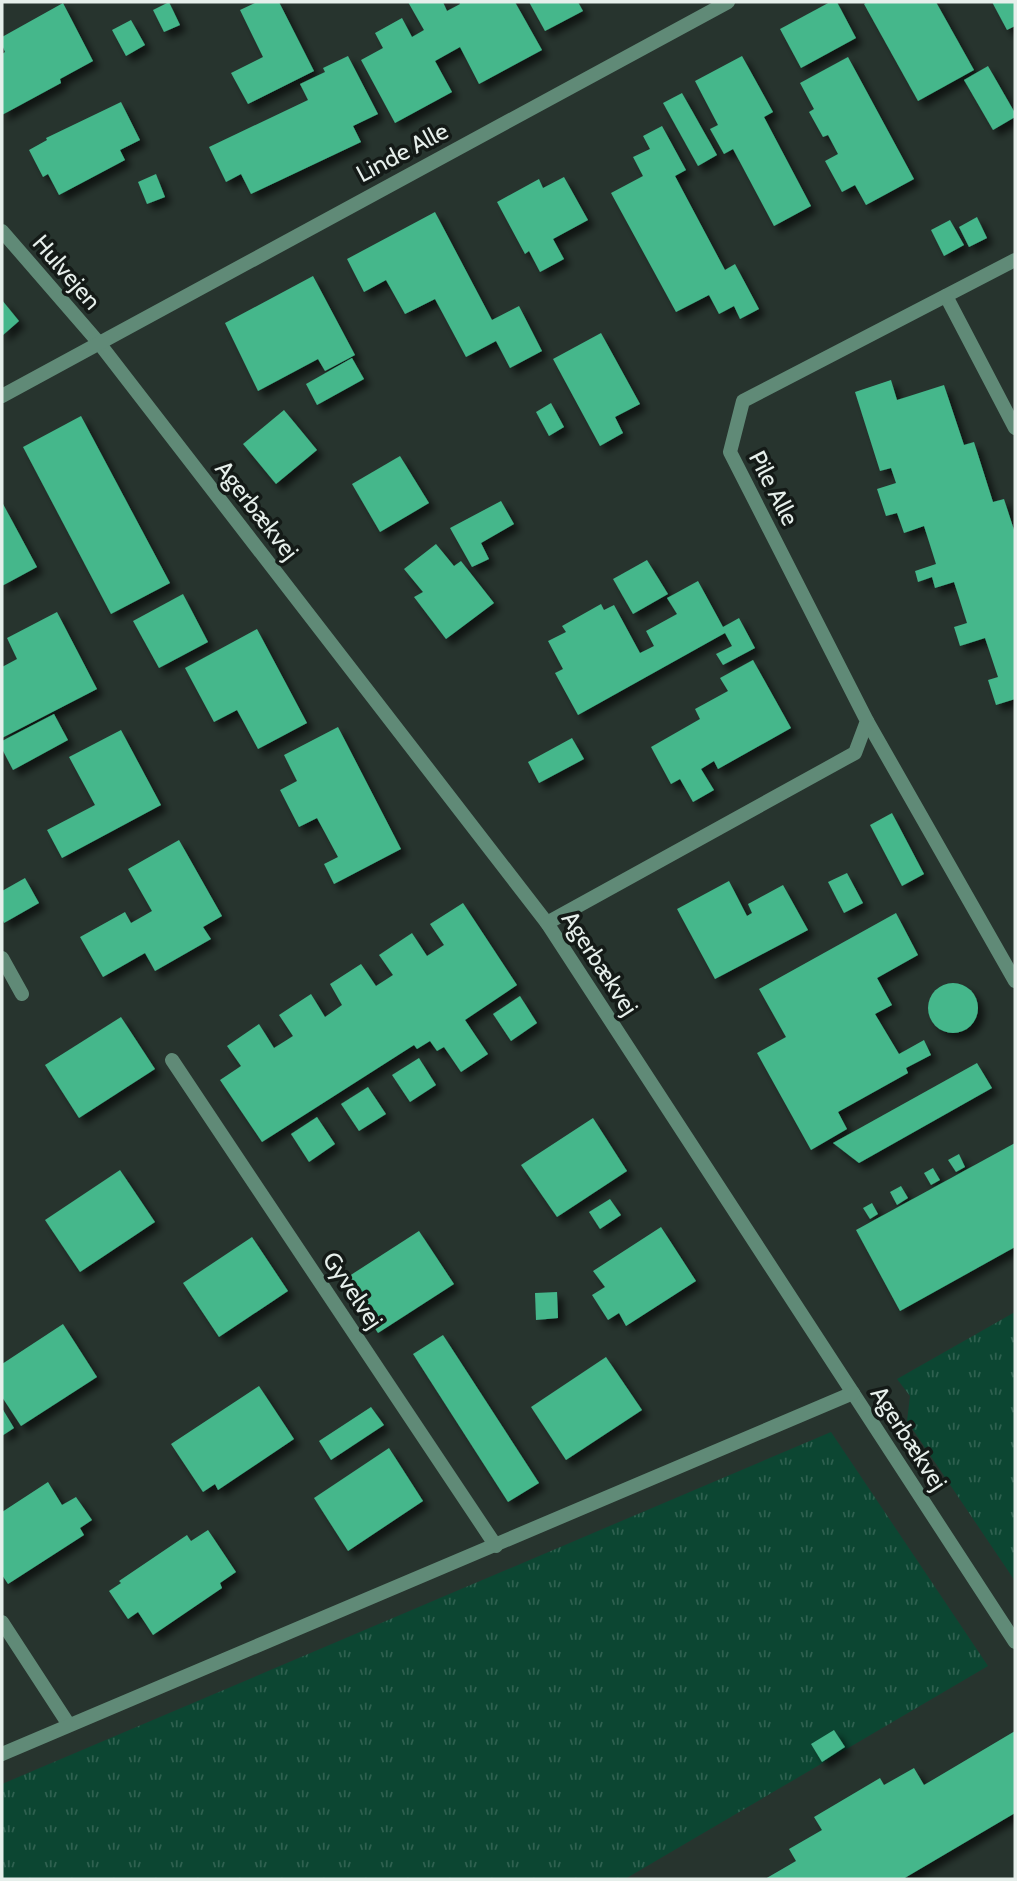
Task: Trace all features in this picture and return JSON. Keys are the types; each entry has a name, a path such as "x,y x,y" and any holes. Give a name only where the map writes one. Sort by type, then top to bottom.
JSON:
{"street":[{"name":"Linde Alle","path":"2,396 728,2"},
{"name":"Hulvejen","path":"2,231 99,343"},
{"name":"Pile Alle","path":"1015,260 743,401 730,452 867,720 1015,981"},
{"path":"946,296 1015,428"},
{"name":"Agerbækvej","path":"99,343 547,923 1015,1643"},
{"path":"547,923 855,753 867,720"},
{"path":"2,958 22,994"},
{"name":"Gyvelvej","path":"172,1060 496,1546"},
{"path":"2,1754 853,1393"},
{"path":"2,1622 69,1725"}],"green space":[{"path":"1015,1312 1015,1581 907,1421 910,1396 897,1379"},
{"path":"831,1432 988,1666 625,1879 2,1879 2,1784"}],"building":[{"path":"169,2 180,25 164,32 153,10"},
{"path":"257,2 279,2 314,71 248,104 231,73 263,57 240,10"},
{"path":"408,2 443,2 447,11 460,4 459,2 515,2 542,50 479,84 460,47 435,61 452,92 395,123 361,60 383,48 375,33 402,18 412,37 424,30"},
{"path":"529,2 578,2 583,11 545,31"},
{"path":"830,2 837,2 856,38 801,68 780,29"},
{"path":"936,2 974,70 918,101 864,4"},
{"path":"992,2 1015,2 1015,26 1007,30"},
{"path":"63,3 93,61 60,79 61,83 2,115 2,54 5,52 2,37"},
{"path":"131,20 145,45 126,56 112,30"},
{"path":"348,56 378,114 353,126 361,142 251,194 241,174 226,182 209,147 308,100 300,84 325,72 323,68"},
{"path":"742,56 773,112 764,117 811,206 774,226 733,149 724,154 710,129 718,125 695,81"},
{"path":"848,57 914,179 866,205 855,185 842,192 825,161 838,154 828,135 823,137 809,112 814,109 800,83"},
{"path":"988,66 1015,113 1015,117 993,130 964,80"},
{"path":"682,93 717,155 698,166 663,103"},
{"path":"121,102 140,140 120,150 125,160 59,195 48,174 43,177 29,150 47,140 46,138"},
{"path":"662,126 686,170 675,176 725,270 735,264 759,309 740,319 734,306 719,314 709,295 676,312 611,193 643,176 633,157 650,149 643,136"},
{"path":"156,174 165,197 147,204 138,182"},
{"path":"564,177 588,220 553,239 564,259 540,272 529,251 525,254 497,202 539,179 543,188"},
{"path":"435,212 492,320 519,306 542,351 510,368 496,341 466,357 435,299 405,314 386,280 364,292 347,259"},
{"path":"977,217 987,238 969,247 959,227"},
{"path":"950,220 964,245 944,256 931,230"},
{"path":"313,276 355,355 325,371 318,359 258,391 225,323"},
{"path":"2,300 19,321 2,336"},
{"path":"601,333 640,404 615,417 623,433 600,446 553,359"},
{"path":"352,358 364,379 317,405 306,384"},
{"path":"891,380 897,400 944,385 964,445 974,442 993,502 1004,499 1015,533 1015,699 996,705 988,680 998,677 985,638 960,646 954,627 967,623 954,582 935,588 932,577 918,582 915,571 936,564 924,526 904,533 897,513 886,516 877,489 896,483 891,468 880,471 855,392"},
{"path":"551,403 564,427 549,436 536,412"},
{"path":"284,410 317,450 276,484 243,444"},
{"path":"81,416 170,583 111,614 23,447"},
{"path":"400,456 429,503 380,532 352,484"},
{"path":"501,501 514,524 481,543 489,559 472,567 450,528"},
{"path":"2,502 37,567 2,586"},
{"path":"436,544 454,566 461,561 494,603 446,639 414,597 423,592 404,569"},
{"path":"647,560 668,594 633,614 613,579"},
{"path":"698,581 723,627 739,618 755,648 723,665 716,654 732,646 725,633 578,715 555,673 563,669 548,641 566,632 562,626 601,604 604,610 614,605 640,653 654,646 646,631 677,614 667,598"},
{"path":"183,594 208,642 159,668 133,621"},
{"path":"57,612 97,689 2,738 2,667 17,659 7,638"},
{"path":"257,629 307,723 258,749 237,710 214,722 185,668"},
{"path":"753,660 791,728 718,769 714,761 701,769 714,790 693,802 680,779 671,784 651,747 700,719 695,709 728,691 720,678"},
{"path":"54,714 68,740 13,770 2,749 2,741"},
{"path":"338,727 401,849 334,884 324,864 338,857 317,818 299,827 280,790 297,781 284,755"},
{"path":"121,730 161,805 62,858 47,830 95,805 69,757"},
{"path":"572,738 584,759 539,783 528,762"},
{"path":"892,813 924,874 902,886 870,825"},
{"path":"179,840 222,916 203,927 211,939 155,971 145,953 103,977 80,937 125,912 131,923 152,911 128,869"},
{"path":"847,873 863,903 844,913 828,882"},
{"path":"25,878 39,903 4,923 2,891"},
{"path":"729,881 747,916 752,913 748,904 783,885 808,930 715,979 677,909"},
{"path":"463,903 517,985 465,1020 488,1054 461,1072 444,1047 437,1051 430,1041 417,1049 414,1045 262,1142 220,1080 241,1066 227,1046 259,1024 274,1048 293,1036 279,1015 311,994 325,1017 342,1005 330,984 361,964 376,986 393,975 379,955 412,933 427,956 444,945 430,924"},
{"path":"896,913 918,955 877,978 892,1005 875,1014 899,1054 924,1040 931,1055 906,1068 908,1073 838,1112 847,1129 811,1150 757,1053 786,1037 759,989"},
{"path":"953,983 971,990 978,1008 971,1026 953,1033 935,1026 928,1008 935,990"},
{"path":"520,996 537,1023 511,1041 493,1014"},
{"path":"121,1017 155,1069 79,1118 45,1065"},
{"path":"419,1058 436,1085 410,1102 392,1075"},
{"path":"977,1063 992,1088 859,1163 833,1143"},
{"path":"368,1087 386,1114 359,1131 341,1104"},
{"path":"317,1117 335,1144 309,1162 291,1134"},
{"path":"593,1118 627,1171 557,1217 521,1165"},
{"path":"1015,1143 1015,1247 900,1311 856,1230"},
{"path":"959,1154 965,1167 956,1172 948,1160"},
{"path":"933,1168 940,1180 931,1185 924,1173"},
{"path":"120,1170 155,1222 80,1272 45,1220"},
{"path":"901,1186 908,1198 897,1205 890,1192"},
{"path":"610,1199 621,1215 600,1229 589,1212"},
{"path":"872,1203 878,1214 870,1219 863,1208"},
{"path":"661,1227 696,1281 626,1326 619,1313 608,1320 592,1295 605,1287 593,1271"},
{"path":"419,1231 454,1284 378,1333 343,1280"},
{"path":"252,1237 288,1291 219,1337 183,1283"},
{"path":"557,1292 558,1318 536,1320 535,1293"},
{"path":"63,1324 97,1377 21,1426 2,1397 2,1364"},
{"path":"443,1335 539,1483 508,1502 413,1354"},
{"path":"606,1357 642,1410 566,1460 531,1407"},
{"path":"259,1386 294,1439 218,1490 215,1484 203,1492 171,1444"},
{"path":"371,1407 384,1425 331,1460 319,1441"},
{"path":"2,1408 14,1428 2,1436"},
{"path":"389,1448 423,1501 348,1551 314,1498"},
{"path":"48,1482 62,1505 76,1497 92,1520 80,1528 84,1535 8,1584 2,1575 2,1512"},
{"path":"208,1530 236,1572 220,1583 222,1588 153,1635 138,1612 128,1619 109,1591 121,1583 119,1581 187,1535 191,1541"},
{"path":"834,1730 845,1747 822,1762 811,1744"},
{"path":"1015,1731 1015,1813 903,1879 765,1879 796,1861 789,1849 822,1830 814,1817 880,1778 884,1785 914,1768 924,1785"}]}
